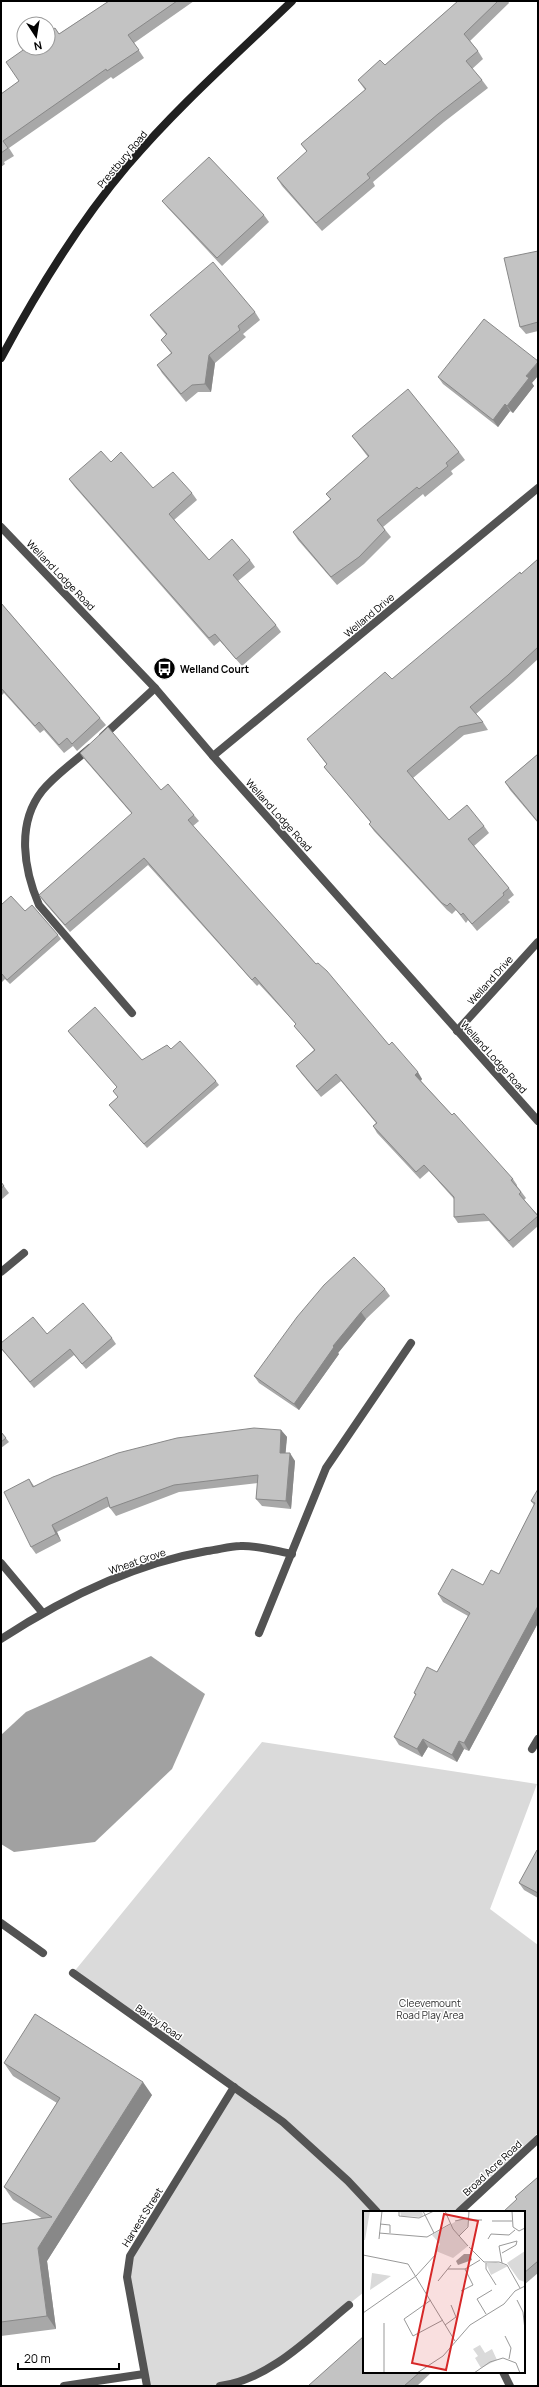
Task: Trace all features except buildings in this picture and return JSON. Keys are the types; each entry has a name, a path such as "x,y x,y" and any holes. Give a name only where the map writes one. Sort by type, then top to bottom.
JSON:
{"main road":[{"name":"Prestbury Road","path":"1,358 54,265 127,167 167,121 292,1"}],"street":[{"name":"Welland Drive","path":"213,756 538,488"},
{"name":"Welland Lodge Road","path":"1,527 155,688 213,756 538,1121"},
{"path":"132,1013 39,905 31,886 26,867 25,847 27,827 33,809 42,792 155,688"},
{"name":"Welland Drive","path":"457,1031 538,942"},
{"path":"1,1272 24,1253"},
{"path":"259,1633 326,1468 411,1343"},
{"name":"Wheat Grove","path":"1,1639 42,1612 89,1588 138,1569 189,1554 241,1546 292,1554"},
{"path":"1,1563 42,1612"},
{"path":"532,1749 538,1739"},
{"path":"1,1923 43,1953"},
{"name":"Barley Road","path":"73,1974 283,2122 348,2181 376,2211"},
{"name":"Harvest Street","path":"147,2386 127,2277 130,2256 234,2088"},
{"name":"Broad Acre Road","path":"459,2211 538,2139"},
{"path":"220,2386 242,2381 269,2368 349,2305"},
{"path":"504,2373 510,2386"},
{"path":"64,2386 144,2374"}],"green space":[{"name":"Cleevemount Road Play Area","path":"262,1742 537,1784 490,1909 538,1945 538,2133 456,2211 363,2211 363,2293 281,2359 242,2381 210,2386 147,2386 131,2300 130,2256 234,2087 73,1973"}],"shaded area":[{"path":"151,1656 205,1694 172,1769 95,1842 14,1852 1,1844 1,1735 26,1712"}],"place":[{"name":"Welland Court","path":"165,669"}]}
